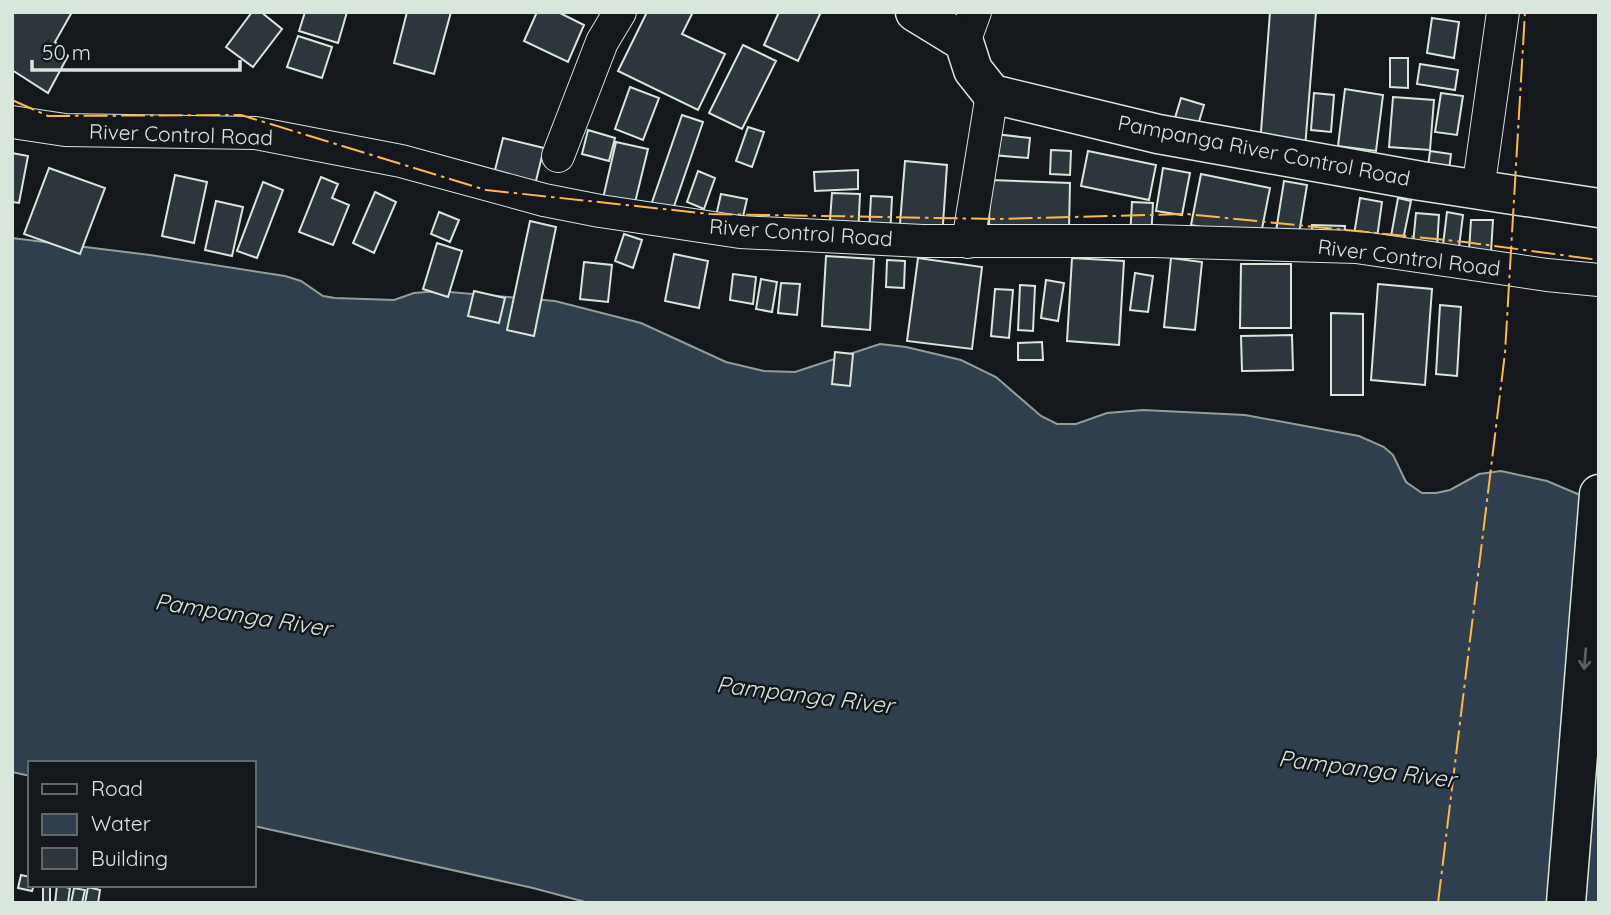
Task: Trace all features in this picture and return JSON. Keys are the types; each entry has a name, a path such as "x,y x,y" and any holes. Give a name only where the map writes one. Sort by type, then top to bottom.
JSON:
{"main road":[{"path":"915,12 969,27 973,70 992,94"},
{"name":"Pampanga River Control Road","path":"992,94 1158,134 1478,190 1599,208"},
{"path":"1566,903 1599,494"}],"street":[{"path":"558,156 601,42 620,12"},
{"path":"1478,190 1503,12"},
{"path":"968,242 992,94"},
{"name":"River Control Road","path":"12,122 65,130 255,133 401,161 544,200 740,232 968,242 1153,241 1356,247 1599,280"}],"water":[{"name":"Pampanga River","path":"12,238 150,255 285,276 301,281 323,296 335,298 394,300 414,293 438,291 555,301 641,323 726,362 764,371 795,372 880,344 906,347 961,360 996,377 1041,416 1057,424 1076,424 1107,413 1143,410 1245,415 1359,436 1384,447 1393,455 1406,482 1422,493 1450,490 1479,474 1501,471 1547,481 1599,503 1599,903 589,903 256,826 256,761 28,761 28,776 12,772"}],"building":[{"path":"12,12 72,12 55,42 68,56 48,93 12,70"},
{"path":"252,12 261,12 282,29 253,67 226,47"},
{"path":"305,12 347,12 338,43 299,31"},
{"path":"407,12 451,12 434,74 394,63"},
{"path":"537,12 558,12 584,25 568,62 524,41"},
{"path":"647,12 693,12 682,34 725,54 698,110 618,71"},
{"path":"779,12 821,12 798,61 764,45"},
{"path":"1270,12 1316,12 1305,148 1260,145"},
{"path":"1432,18 1459,22 1454,58 1427,53"},
{"path":"298,36 332,47 322,78 287,67"},
{"path":"743,45 776,61 742,129 709,113"},
{"path":"1390,58 1408,58 1408,88 1390,87"},
{"path":"1420,64 1458,70 1455,90 1417,84"},
{"path":"630,87 659,98 643,140 615,129"},
{"path":"1345,89 1383,95 1376,151 1338,146"},
{"path":"1314,93 1334,95 1331,132 1311,130"},
{"path":"1441,93 1463,96 1457,135 1435,132"},
{"path":"1393,97 1434,100 1430,150 1389,147"},
{"path":"1181,98 1204,105 1194,138 1171,131"},
{"path":"682,115 703,122 671,215 650,208"},
{"path":"748,127 764,132 752,167 736,161"},
{"path":"588,130 615,138 609,161 582,154"},
{"path":"995,134 1030,138 1028,158 993,155"},
{"path":"503,138 544,148 534,189 493,178"},
{"path":"616,142 648,149 632,215 601,207"},
{"path":"1051,150 1071,151 1070,175 1050,174"},
{"path":"1088,151 1156,165 1149,200 1081,186"},
{"path":"1430,151 1451,154 1448,178 1427,175"},
{"path":"12,153 28,156 19,203 12,202"},
{"path":"905,161 947,165 942,239 899,236"},
{"path":"49,168 105,188 80,254 24,234"},
{"path":"1163,168 1190,173 1182,215 1156,211"},
{"path":"858,170 858,189 815,191 814,172"},
{"path":"698,171 715,178 704,209 687,202"},
{"path":"1201,174 1270,188 1260,239 1191,225"},
{"path":"175,175 207,182 194,243 162,236"},
{"path":"321,177 338,184 332,198 349,205 333,245 299,232"},
{"path":"990,180 1070,183 1069,229 989,226"},
{"path":"1284,181 1307,185 1299,234 1276,231"},
{"path":"263,182 283,190 257,258 237,251"},
{"path":"375,192 396,202 374,253 353,243"},
{"path":"832,193 860,194 858,236 829,234"},
{"path":"721,194 747,199 740,230 714,225"},
{"path":"871,196 892,197 890,236 869,234"},
{"path":"1360,198 1382,202 1376,245 1353,241"},
{"path":"1398,198 1411,201 1402,245 1390,242"},
{"path":"216,201 243,207 232,256 205,250"},
{"path":"1132,202 1153,203 1151,239 1130,238"},
{"path":"439,212 459,220 450,242 431,234"},
{"path":"1447,212 1463,215 1459,247 1443,245"},
{"path":"1416,213 1439,215 1437,247 1413,244"},
{"path":"1471,220 1493,220 1491,252 1469,251"},
{"path":"530,221 556,227 534,336 507,330"},
{"path":"1312,225 1345,226 1344,246 1312,245"},
{"path":"624,234 642,240 633,268 615,261"},
{"path":"437,243 462,251 448,297 423,289"},
{"path":"674,254 708,261 699,308 665,301"},
{"path":"826,256 874,259 870,330 822,326"},
{"path":"918,258 982,267 972,349 907,341"},
{"path":"1072,258 1124,261 1119,345 1067,341"},
{"path":"1171,258 1202,262 1195,330 1164,327"},
{"path":"887,260 905,261 904,288 886,287"},
{"path":"584,262 612,265 608,302 580,299"},
{"path":"1241,264 1291,264 1291,328 1240,328"},
{"path":"1135,273 1153,276 1148,312 1130,310"},
{"path":"733,274 756,277 753,304 730,300"},
{"path":"761,279 777,282 772,312 756,309"},
{"path":"1046,280 1064,283 1058,321 1041,318"},
{"path":"781,283 800,284 797,315 778,313"},
{"path":"1378,284 1432,289 1425,385 1371,380"},
{"path":"1020,285 1035,286 1033,331 1018,330"},
{"path":"995,289 1013,290 1009,338 991,336"},
{"path":"474,291 505,298 499,323 468,316"},
{"path":"1440,305 1461,307 1457,376 1436,374"},
{"path":"1331,313 1363,314 1363,395 1331,395"},
{"path":"1292,335 1293,370 1242,371 1241,336"},
{"path":"1042,342 1043,360 1018,360 1018,343"},
{"path":"835,352 853,354 850,386 832,384"},
{"path":"21,875 28,877 28,887 33,887 32,891 18,888"},
{"path":"43,887 50,887 50,903 43,903"},
{"path":"57,887 70,888 68,903 55,903"},
{"path":"88,887 100,890 98,903 85,903"},
{"path":"74,888 85,890 82,903 71,903"}],"power":[{"path":"1438,903 1505,353 1525,12"},
{"path":"12,100 48,116 241,115 486,190 710,214 998,219 1187,214 1465,242 1599,260"}]}
